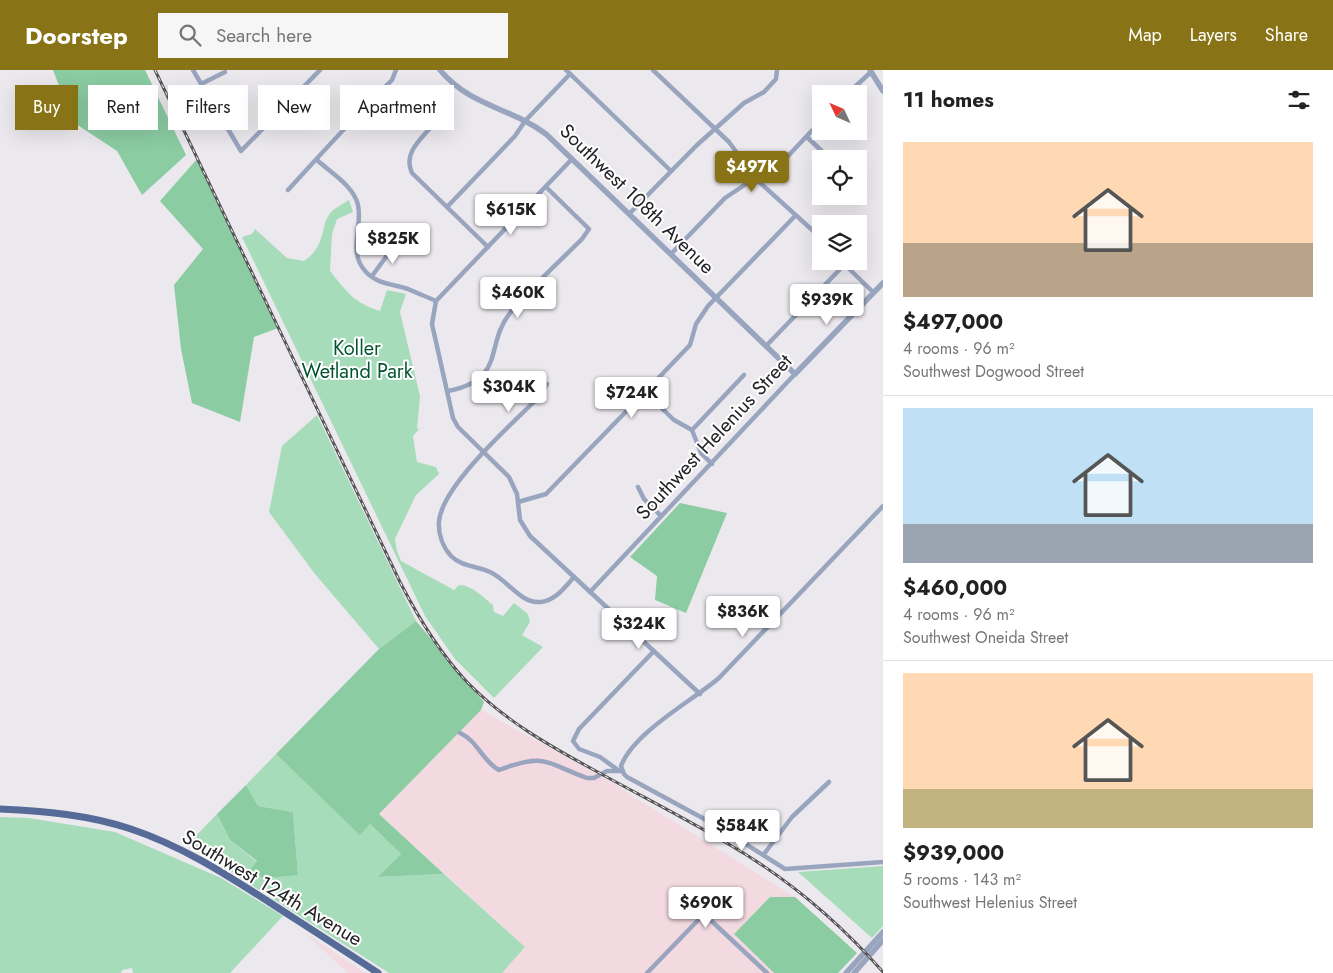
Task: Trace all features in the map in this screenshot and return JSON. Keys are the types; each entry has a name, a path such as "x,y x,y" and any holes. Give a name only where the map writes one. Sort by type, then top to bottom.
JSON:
{"main road":[{"name":"Southwest 124th Avenue","path":"0,809 51,812 100,820 172,845 227,875 378,973"}],"street":[{"path":"193,70 241,151 320,70"},
{"path":"288,190 317,160 333,139 392,80 396,70"},
{"name":"Southwest 108th Avenue","path":"440,70 452,83 475,99 525,121 546,134 795,374"},
{"path":"653,70 737,151 756,179 812,230"},
{"path":"856,85 871,71 883,91"},
{"path":"201,84 225,72"},
{"path":"447,206 515,136 525,121 568,72 671,171"},
{"path":"629,214 696,145 716,130 744,103 764,92 777,72"},
{"path":"428,130 413,148 409,158 409,167 417,179 488,247"},
{"path":"670,254 725,198 788,156 812,131"},
{"path":"807,137 821,150"},
{"path":"572,158 436,301 432,324 448,391 452,418 458,427 509,477 518,494 518,514 526,531 700,694"},
{"path":"317,160 352,191 358,205 355,248 361,265 380,282 406,288 436,301"},
{"path":"448,391 472,384 481,376 492,361 500,331 509,314 582,239 588,229 546,187"},
{"path":"518,502 546,494 645,392 690,345 701,315 795,216"},
{"path":"372,276 397,242"},
{"path":"766,346 837,270"},
{"path":"850,270 873,292"},
{"name":"Southwest Helenius Street","path":"590,592 883,283"},
{"path":"692,430 744,375"},
{"path":"547,384 541,395 456,484 443,509 439,531 441,540 450,556 464,565 489,571 520,595 534,602 553,598 574,577"},
{"path":"645,392 674,420 692,430 701,454 712,464"},
{"path":"638,486 644,500 661,516"},
{"path":"622,771 623,761 641,740 670,712 700,694 719,678 883,506"},
{"path":"654,651 579,729 573,741 579,749 600,758 613,768 622,771 627,776 764,854 785,869 883,862"},
{"path":"460,733 475,743 488,762 499,770 539,759 550,761 587,778 598,777 607,772 622,771"},
{"path":"764,854 792,817 828,782"},
{"path":"647,973 704,914 767,973"},
{"path":"846,973 883,932"},
{"path":"854,973 883,940"}],"shaded area":[{"path":"481,710 604,778 795,897 770,897 734,934 774,973 502,973 525,947 379,814"},
{"path":"304,932 365,973 348,973"}],"green space":[{"path":"53,70 145,70 152,85 88,85 88,130 158,130 158,97 168,118 168,130 174,130 186,155 142,195 117,151 78,125 78,85 59,85"},
{"path":"197,159 278,328 254,337 240,422 192,403 181,349 174,285 203,249 160,201"},
{"name":"Koller Wetland Park","path":"349,200 353,212 337,219 332,234 330,271 346,291 357,300 380,311 387,290 406,294 400,312 420,396 417,429 420,428 413,436 417,462 436,467 439,474 416,495 395,539 401,561 454,590 459,585 473,589 493,605 494,612 503,616 514,603 528,614 530,622 522,635 543,647 494,698 455,659 425,616 242,237 252,234 255,229 287,258 304,261 317,248 328,216 332,211"},
{"path":"317,415 416,621 379,649 315,574 269,512 282,446"},
{"path":"680,503 727,513 686,613 655,600 657,576 630,557"},
{"path":"416,621 484,702 481,710 379,814 444,874 378,877 401,854 370,824 360,835 276,754 379,649"},
{"path":"276,754 360,834 370,824 401,854 379,877 444,874 525,947 502,973 389,973 242,879 190,842 217,814 230,840 257,862 247,873 298,874 293,812 258,806 246,785"},
{"path":"246,785 258,806 293,812 298,875 265,878 247,873 257,861 230,840 217,814"},
{"path":"0,817 29,818 115,832 221,878 283,916 230,973 133,973 132,968 122,970 121,973 0,973"},
{"path":"883,866 883,926 872,938 798,872"},
{"path":"770,897 795,897 857,953 838,973 774,973 734,934"}],"railway":[{"path":"155,70 400,582 422,622 447,659 481,696 527,731 577,761 713,835 772,872 811,902 849,936 883,972"}]}
